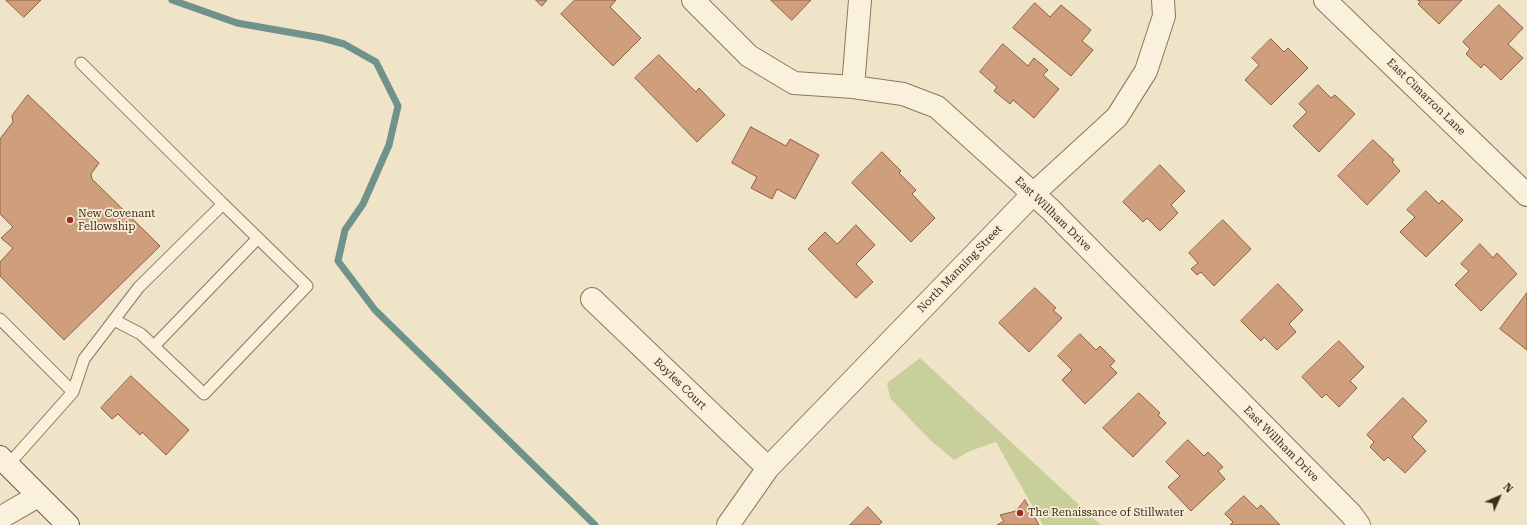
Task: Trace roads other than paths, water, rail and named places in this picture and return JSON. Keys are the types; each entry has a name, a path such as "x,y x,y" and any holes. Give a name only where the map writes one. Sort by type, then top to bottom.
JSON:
{"street":[{"name":"East Willham Drive","path":"693,0 749,56 794,83 853,87 903,94 937,107 1051,210 1351,514 1359,525"},
{"path":"853,87 860,0"},
{"name":"North Manning Street","path":"728,525 768,468 1033,194 1117,117 1146,71 1164,16 1163,0"},
{"name":"East Cimarron Lane","path":"1325,0 1527,195"},
{"name":"Boyles Court","path":"592,299 768,468"},
{"path":"4,461 68,525"},
{"path":"0,518 38,496"}],"lane":[{"path":"81,63 307,286 204,394 141,334 114,320"},
{"path":"4,461 74,392 84,359 139,287 223,204"},
{"path":"154,346 258,238"},
{"path":"0,319 74,392"}],"waterway":[{"path":"172,0 237,23 322,38 344,44 376,62 398,106 389,145 363,204 345,230 338,261 375,310 595,525"}],"place":[{"name":"New Covenant Fellowship","path":"70,220"},
{"name":"The Renaissance of Stillwater","path":"1020,513"}]}
